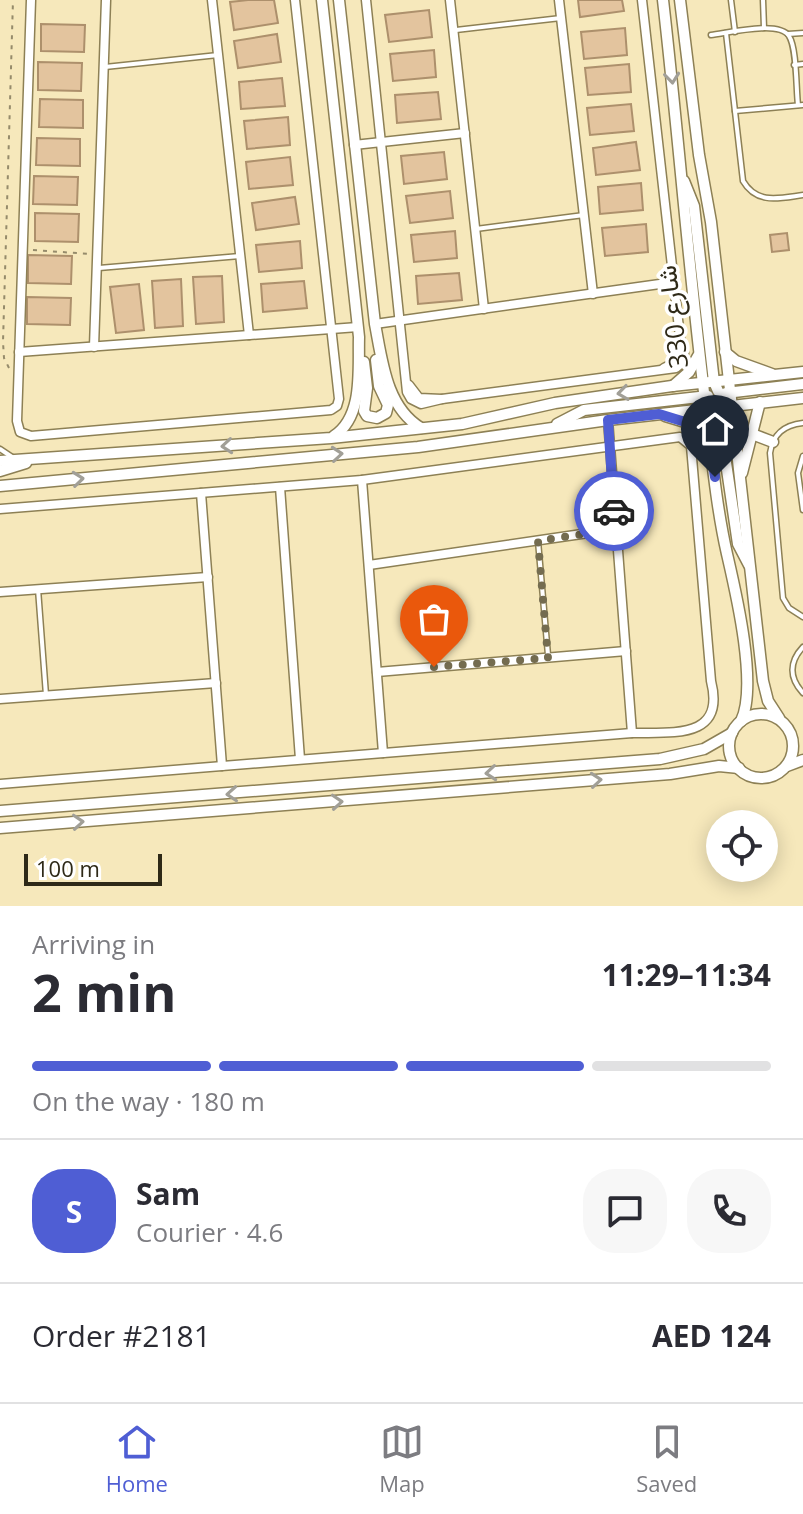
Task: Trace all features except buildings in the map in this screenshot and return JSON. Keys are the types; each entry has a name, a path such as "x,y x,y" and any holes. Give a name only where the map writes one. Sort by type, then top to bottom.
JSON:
{"street":[{"path":"31,0 17,425 20,432 31,436 331,410 337,406 339,399 295,0"},
{"path":"94,347 106,0"},
{"path":"212,0 249,335"},
{"path":"322,0 358,332 354,404 347,424 331,438"},
{"path":"339,0 375,324 382,362 395,401 407,418 421,428"},
{"path":"366,0 407,377 411,390 419,398 442,399 676,368 683,362 684,347 680,337 642,0"},
{"path":"450,0 484,309"},
{"path":"559,0 593,294"},
{"name":"شارع 330","path":"663,0 699,354 717,394 740,479 763,681 768,701 779,718"},
{"name":"شارع 330","path":"680,0 728,380 706,409 721,525 735,591 744,657 747,697 741,721"},
{"path":"354,145 465,133"},
{"path":"681,175 694,206 738,544 751,567"},
{"path":"375,324 674,282"},
{"path":"358,332 363,346 367,383 364,411 370,417 381,417 388,405 379,386 375,324"},
{"path":"19,352 331,329 358,332"},
{"path":"725,352 736,361 774,375"},
{"path":"672,386 689,372 699,354"},
{"path":"728,380 803,372"},
{"path":"553,427 584,410 803,384"},
{"path":"0,461 43,456 167,451 421,428 479,421 555,403 672,386 760,402 803,398"},
{"path":"740,479 760,402"},
{"path":"0,486 418,447 706,409"},
{"path":"659,414 708,429"},
{"path":"608,420 632,733"},
{"path":"752,434 773,442"},
{"path":"0,509 362,480 676,437 687,440 691,446 715,702 706,721 692,730 0,784"},
{"path":"0,471 43,456"},
{"path":"362,480 383,753"},
{"path":"280,487 300,759"},
{"path":"201,493 222,766"},
{"path":"369,565 616,529"},
{"path":"0,592 208,577"},
{"path":"377,672 626,651"},
{"path":"0,699 216,683"},
{"path":"0,811 660,759 704,749 732,733 741,721 759,714 779,718 792,734 803,738"},
{"path":"732,733 730,751 739,768 750,776 763,778 803,760"},
{"path":"787,766 793,754 792,734"},
{"path":"0,828 640,777 719,766 739,768"}],"lane":[{"path":"731,0 735,32"},
{"path":"763,0 764,28"},
{"path":"453,30 561,18"},
{"path":"711,35 778,28 791,39 800,105 735,111"},
{"path":"726,33 743,181 754,194 765,199 803,195"},
{"path":"788,34 803,33"},
{"path":"103,67 218,55"},
{"path":"794,65 803,64"},
{"path":"476,229 584,215"},
{"path":"97,269 240,256"},
{"path":"803,423 787,426 773,442 770,453 783,598 789,608 803,617"},
{"path":"0,449 18,460"},
{"path":"803,456 798,473 803,510"},
{"path":"538,541 548,658"},
{"path":"38,589 46,695"},
{"path":"803,647 794,657 792,665 795,683 803,693"}],"path":[{"path":"13,0 4,358 9,368 19,368"},
{"path":"24,249 97,254"},
{"path":"0,268 5,268"}],"way so far":[{"path":"434,667 548,658 538,541 616,529 614,511"}],"route":[{"path":"614,511 608,420 659,414 708,429 715,477"}]}
